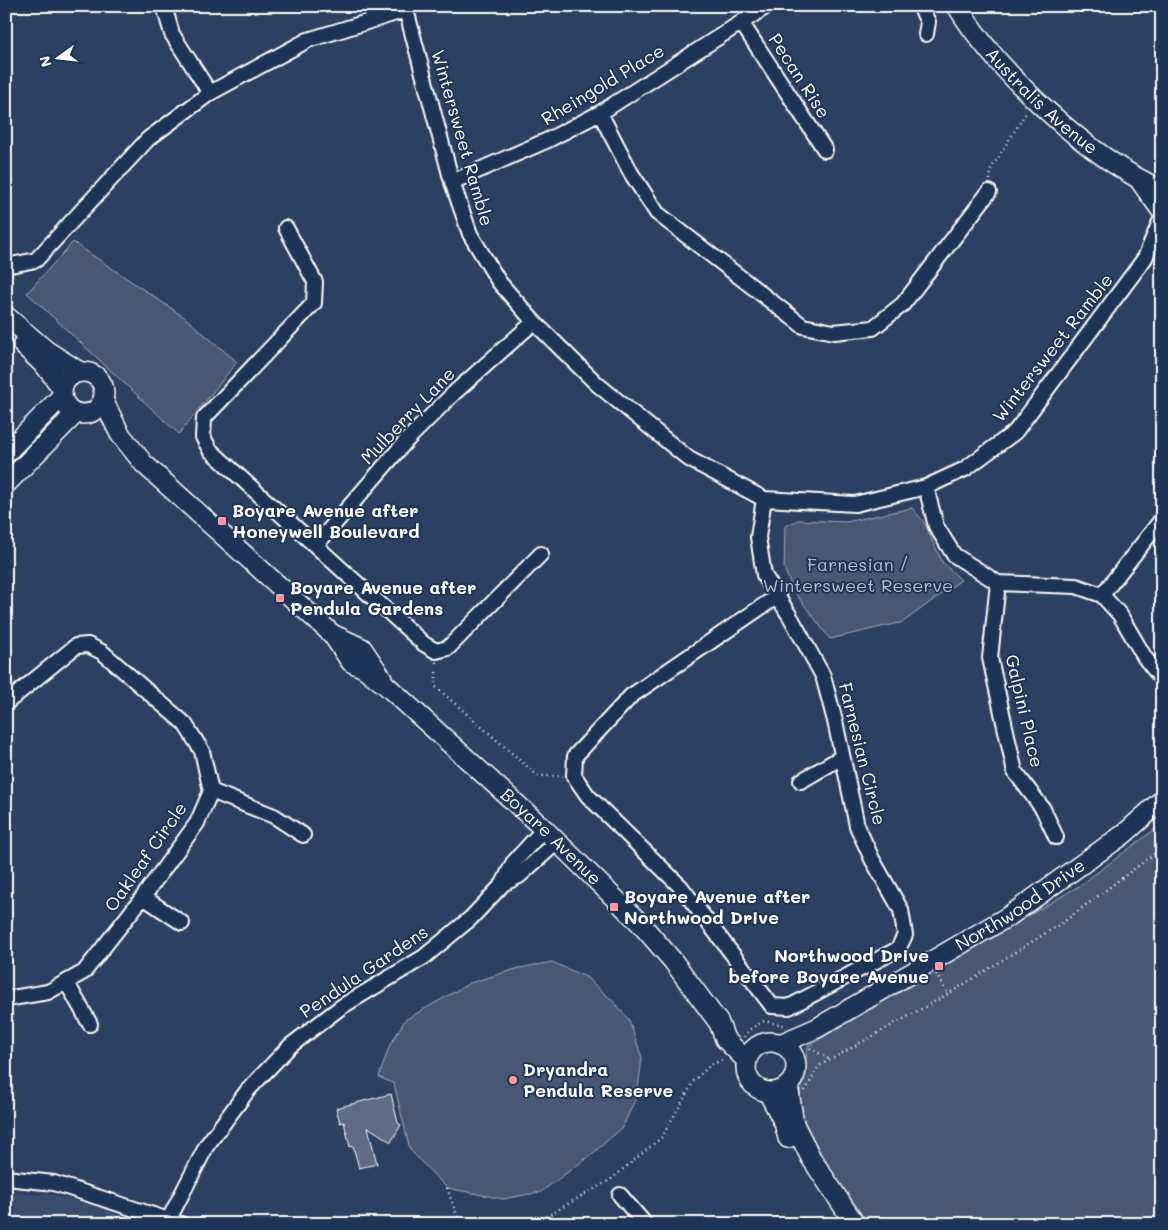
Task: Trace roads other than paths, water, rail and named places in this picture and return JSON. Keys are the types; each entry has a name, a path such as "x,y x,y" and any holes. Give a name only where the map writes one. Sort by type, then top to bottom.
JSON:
{"street":[{"path":"164,6 172,34 210,93"},
{"name":"Rheingold Place","path":"452,182 548,140 600,113 766,6"},
{"path":"920,6 928,22 926,34"},
{"name":"Australis Avenue","path":"957,6 997,58 1034,99 1086,142 1139,180 1162,190"},
{"path":"6,266 36,260 148,139 210,93 308,40 406,8"},
{"name":"Wintersweet Ramble","path":"406,8 452,182 470,234 499,282 534,322 597,384 689,459 764,499 855,504 926,488 965,469 1015,432 1145,258 1162,216"},
{"name":"Pecan Rise","path":"741,22 825,150"},
{"path":"600,113 631,174 657,213 803,326 834,332 873,328 903,304 989,192"},
{"name":"Australis Avenue","path":"1139,180 1162,209"},
{"path":"1162,209 1162,216"},
{"path":"286,228 315,282 314,303 204,418 203,437 210,450 424,644 436,651 448,648 541,554"},
{"name":"Wintersweet Ramble","path":"1145,258 1162,246"},
{"path":"6,316 47,350 80,372 95,376 103,387 90,408 6,484"},
{"name":"Mulberry Lane","path":"316,545 407,440 454,393 534,322"},
{"path":"6,328 46,367 62,392 68,408 90,408"},
{"path":"6,453 62,392 67,380 80,372"},
{"name":"Boyare Avenue","path":"90,408 120,434 144,464 332,634 362,648 388,687 550,836 640,922 673,960 719,1023 725,1039 746,1048 750,1079 759,1088 768,1092"},
{"path":"926,488 936,526 954,555 998,583 1076,586 1102,595 1120,615 1145,658 1162,679"},
{"name":"Farnesian Circle","path":"764,499 758,537 764,575 776,597 791,618 823,676 836,721 842,757 858,826 872,859 901,910 905,935 898,950 789,1008 772,1006 682,887 588,796 574,776 575,756 631,696 776,597"},
{"path":"1102,595 1162,519"},
{"name":"Galpini Place","path":"998,583 990,658 1015,772 1044,809 1056,837"},
{"path":"6,703 76,646 88,645 102,652 185,724 202,751 211,791 274,816 303,835"},
{"path":"801,781 842,757"},
{"name":"Oakleaf Circle","path":"6,999 48,992 84,972 143,897 197,823 211,791"},
{"name":"Northwood Drive","path":"746,1048 765,1043 794,1046 817,1028 1009,916 1067,877 1124,834 1162,800"},
{"name":"Pendula Gardens","path":"175,1221 207,1145 248,1090 290,1046 341,1006 424,957 471,918 503,884 513,863 550,836"},
{"path":"143,897 182,923"},
{"path":"67,983 90,1024"},
{"path":"794,1046 795,1073 790,1094 794,1124 802,1141 855,1224"},
{"path":"790,1094 777,1091 768,1092 784,1123 789,1140 841,1224"},
{"path":"6,1178 54,1183 175,1221"},
{"path":"620,1195 645,1224"}],"place":[{"name":"Boyare Avenue after Honeywell Boulevard","path":"222,521"},
{"name":"Boyare Avenue after Pendula Gardens","path":"280,598"},
{"name":"Boyare Avenue after Northwood Drive","path":"614,907"},
{"name":"Northwood Drive before Boyare Avenue","path":"939,966"},
{"name":"Dryandra Pendula Reserve","path":"513,1080"}],"park label":[{"name":"Farnesian / Wintersweet Reserve","path":"858,575"}]}
